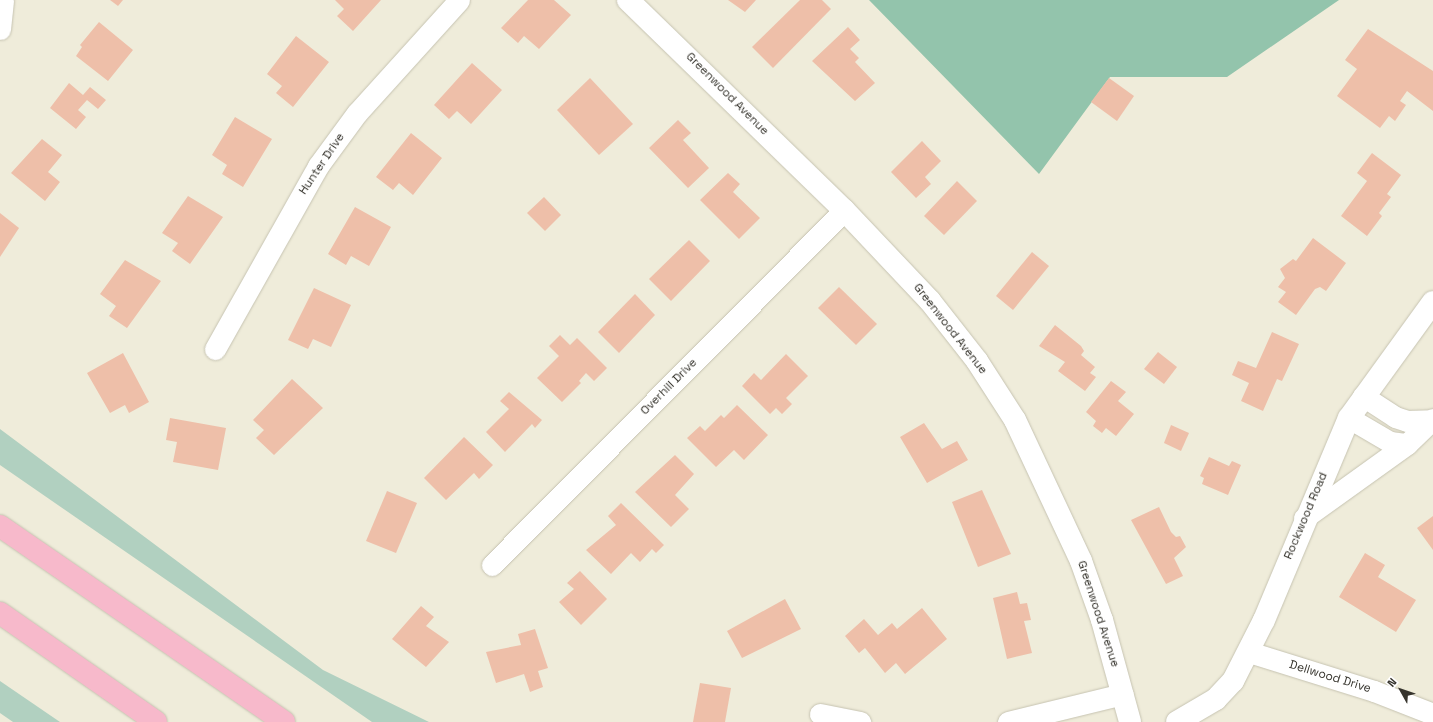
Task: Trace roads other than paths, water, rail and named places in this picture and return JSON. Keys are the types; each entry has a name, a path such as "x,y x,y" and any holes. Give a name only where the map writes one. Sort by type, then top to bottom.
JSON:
{"highway":[{"path":"0,526 284,722"},
{"path":"0,613 156,722"}],"street":[{"path":"0,29 2,0"},
{"name":"Hunter Drive","path":"215,349 318,166 357,113 459,0"},
{"name":"Greenwood Avenue","path":"628,0 844,210 930,301 977,361 1015,420 1082,561 1123,694 1130,722"},
{"name":"Overhill Drive","path":"492,565 844,210"},
{"name":"Rockwood Road","path":"1177,722 1216,699 1233,681 1249,652 1304,518 1349,418 1363,396 1433,302"},
{"path":"1363,396 1395,417 1407,421 1432,419"},
{"path":"1349,418 1390,442 1406,444"},
{"path":"1304,518 1406,444 1432,419"},
{"name":"Dellwood Drive","path":"1249,652 1374,690 1433,714"},
{"path":"1008,722 1123,694"},
{"path":"820,714 860,722"}]}
